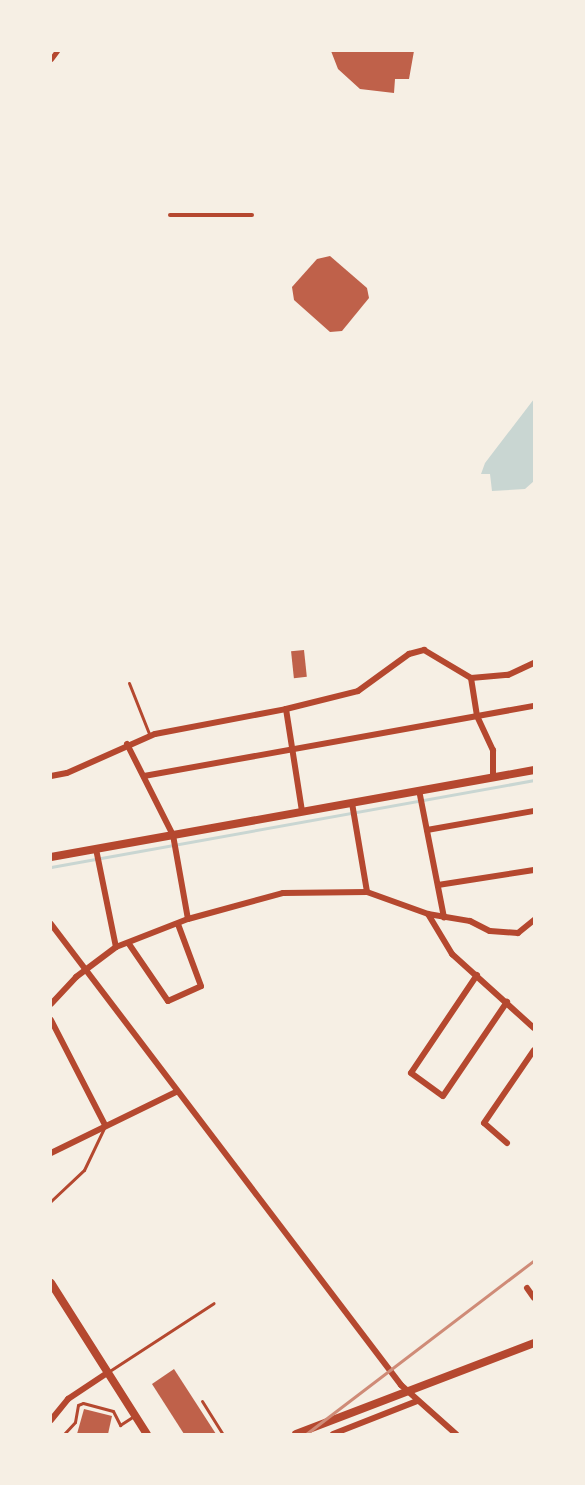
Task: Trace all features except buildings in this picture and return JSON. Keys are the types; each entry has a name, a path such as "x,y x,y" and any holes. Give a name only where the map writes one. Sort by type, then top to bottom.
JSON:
{"street":[{"path":"51,59 57,51"},
{"path":"170,215 252,215"},
{"path":"51,776 67,773 127,744 150,736 286,710 358,691 409,654 424,650 471,678 508,675 534,663"},
{"path":"471,678 477,716 493,750 493,777"},
{"path":"144,776 534,706"},
{"path":"286,710 302,812"},
{"path":"127,744 172,835 188,919"},
{"path":"51,857 534,770"},
{"path":"419,790 444,918"},
{"path":"352,802 367,892"},
{"path":"427,830 534,811"},
{"path":"96,849 116,947"},
{"path":"438,885 534,870"},
{"path":"52,1002 84,971 116,947 129,944 188,919 283,893 367,892 428,914 470,921 490,931 518,933 534,920"},
{"path":"428,914 452,954 534,1028"},
{"path":"51,924 84,971 407,1393 456,1434"},
{"path":"129,944 168,1001 201,986 178,924"},
{"path":"477,975 411,1073 443,1096 507,1002"},
{"path":"51,1020 105,1125"},
{"path":"507,1143 484,1123 534,1050"},
{"path":"51,1153 176,1092"},
{"path":"51,1283 147,1434"},
{"path":"527,1288 534,1298"},
{"path":"296,1434 534,1343"},
{"path":"51,1420 68,1399 107,1373"},
{"path":"333,1434 417,1401"}],"lane":[{"path":"129,683 150,736"},
{"path":"51,1201 84,1170 105,1125"},
{"path":"107,1373 214,1303"},
{"path":"202,1401 223,1434"},
{"path":"64,1434 75,1422 78,1406 83,1403 113,1411 120,1425 135,1415"}],"shaded area":[{"path":"534,399 534,481 525,489 492,491 490,474 481,474 485,463"}],"waterway":[{"path":"51,867 534,780"}],"railway":[{"path":"306,1434 534,1260"}]}
